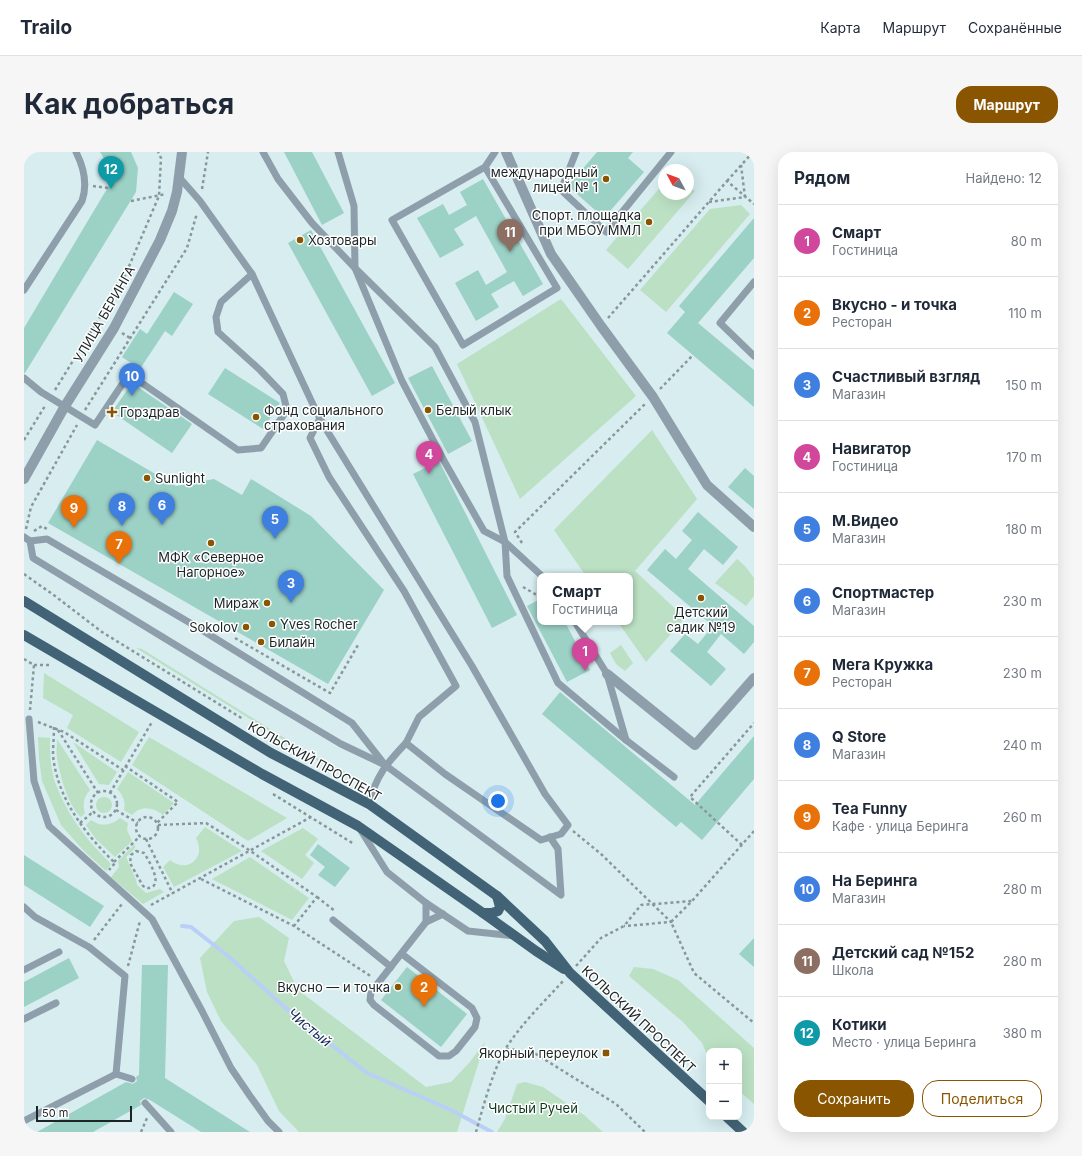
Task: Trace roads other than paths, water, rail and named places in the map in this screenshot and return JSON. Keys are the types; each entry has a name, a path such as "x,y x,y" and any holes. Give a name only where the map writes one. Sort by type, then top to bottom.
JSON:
{"main road":[{"name":"КОЛЬСКИЙ ПРОСПЕКТ","path":"24,601 271,753 369,804 497,896 545,940 570,972 706,1098"},
{"name":"КОЛЬСКИЙ ПРОСПЕКТ","path":"24,635 262,774 358,826 483,912 536,951 570,972"},
{"path":"483,912 492,913 498,911 500,907 497,896"},
{"path":"730,1120 743,1132"}],"street":[{"name":"УЛИЦА БЕРИНГА","path":"24,479 65,406 114,328 160,240 172,211 177,192 182,152"},
{"path":"506,152 551,254 600,326 653,397 707,485 754,527"},
{"path":"606,674 695,745 754,678"}],"lane":[{"path":"24,290 82,201 86,185 80,160 76,152"},
{"path":"263,152 278,179 312,223 355,268 435,346 475,422 504,542 507,576 558,683 626,740 674,777"},
{"path":"338,152 354,206 355,268 402,381 443,459 484,531 504,542 539,573"},
{"path":"486,167 557,288 463,345 392,220 486,167 495,152"},
{"path":"576,152 560,190 606,232 671,152"},
{"path":"179,177 200,201 252,274 320,418 472,666 544,794 568,825 561,834 541,840 445,774 406,743"},
{"path":"24,378 50,397 95,425 128,374 238,450 261,448 287,410 283,394 260,370 218,332 216,317 221,302 252,274"},
{"path":"754,282 720,323 754,356"},
{"path":"320,418 310,438 329,477 404,591 456,686 418,716 406,743 385,765 373,790 369,804"},
{"path":"385,765 352,723 197,627 47,539 26,538 33,558 334,740 385,765 560,895 558,849 550,837"},
{"path":"577,625 606,674 626,740"},
{"path":"28,719 34,781 49,826 152,919 202,1011 230,1068 268,1120 279,1132"},
{"path":"358,826 387,872 426,903 468,931 516,937"},
{"path":"426,903 426,922"},
{"path":"24,907 35,917 89,947 125,976 116,1074"},
{"path":"402,954 472,1008 477,1018 475,1027 456,1050 449,1056 438,1056 374,1005 370,1000 371,992 426,922 443,914"},
{"path":"333,920 392,967"},
{"path":"24,970 59,952"},
{"path":"24,1019 56,1003"},
{"path":"24,1121 116,1074 132,1079"},
{"path":"145,1103 171,1132"}],"waterway":[{"name":"Чистый","path":"182,926 191,927 228,956 290,1012 367,1073 451,1110 492,1132"}],"place":[{"name":"международный лицей № 1","path":"606,179"},
{"name":"Котики","path":"111,189"},
{"name":"Спорт. площадка при МБОУ ММЛ","path":"649,222"},
{"name":"Хозтовары","path":"300,240"},
{"name":"Детский сад №152","path":"510,252"},
{"name":"На Беринга","path":"132,396"},
{"name":"Белый клык","path":"428,410"},
{"name":"Горздрав","path":"112,412"},
{"name":"Фонд социального страхования","path":"256,417"},
{"name":"Навигатор","path":"429,474"},
{"name":"Sunlight","path":"147,478"},
{"name":"Спортмастер","path":"162,525"},
{"name":"Q Store","path":"122,526"},
{"name":"Tea Funny","path":"74,528"},
{"name":"М.Видео","path":"275,539"},
{"name":"МФК «Северное Нагорное»","path":"211,543"},
{"name":"Мега Кружка","path":"119,564"},
{"name":"Детский садик №19","path":"701,598"},
{"name":"Мираж","path":"267,603"},
{"name":"Счастливый взгляд","path":"291,603"},
{"name":"Yves Rocher","path":"272,624"},
{"name":"Sokolov","path":"246,627"},
{"name":"Билайн","path":"261,642"},
{"name":"Смарт","path":"585,671"},
{"name":"Вкусно — и точка","path":"398,987"},
{"name":"Вкусно - и точка","path":"424,1007"},
{"name":"Якорный переулок","path":"606,1053"}],"park label":[{"name":"Чистый Ручей","path":"533,1108"}]}
